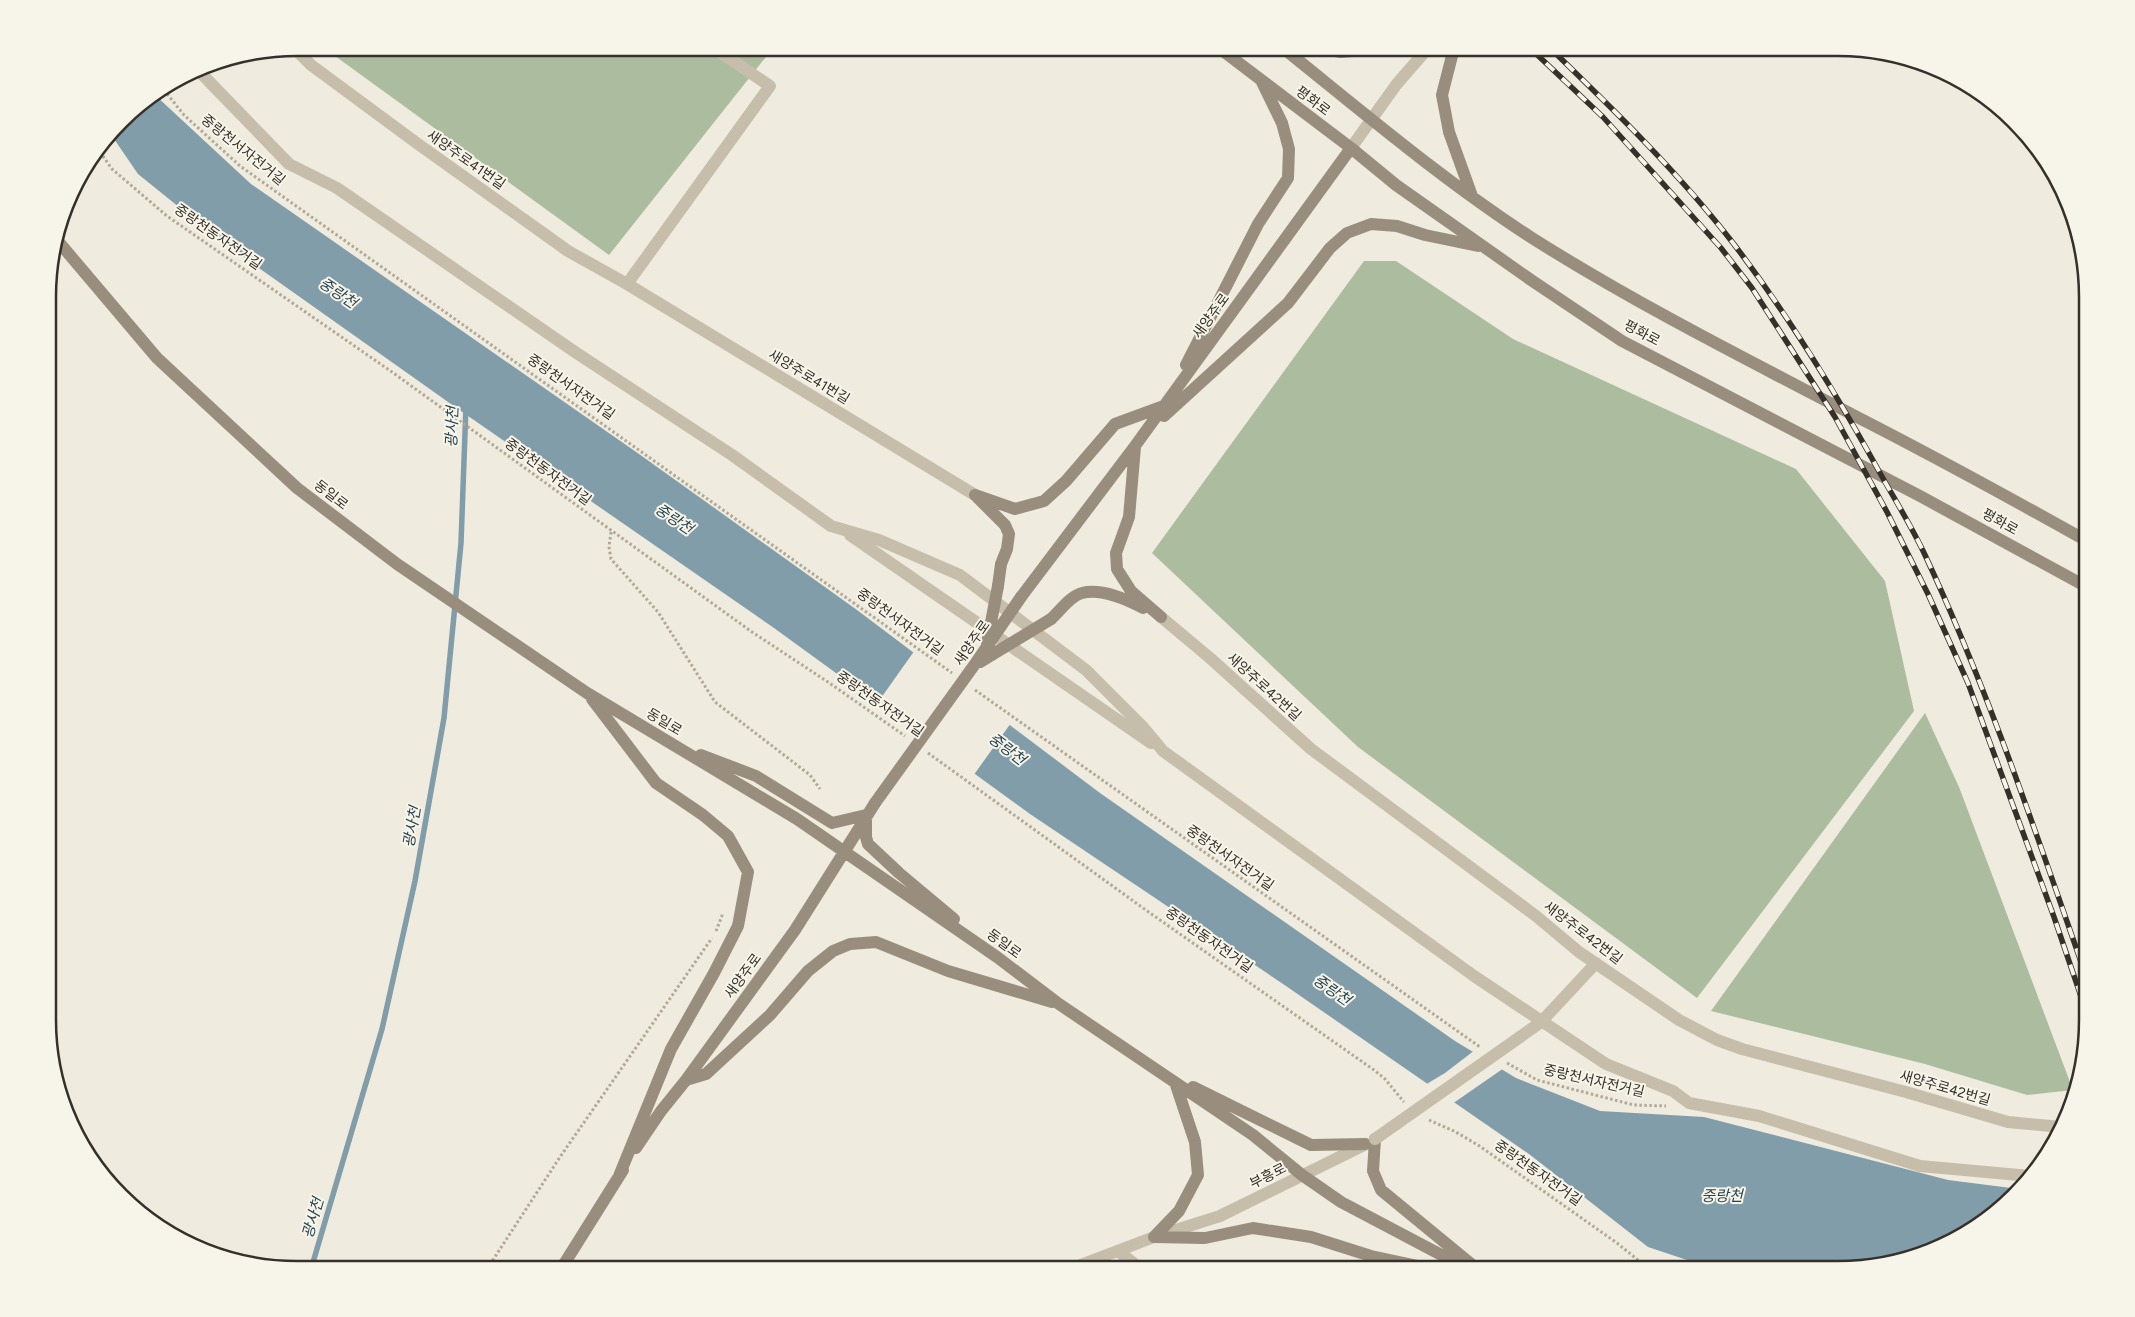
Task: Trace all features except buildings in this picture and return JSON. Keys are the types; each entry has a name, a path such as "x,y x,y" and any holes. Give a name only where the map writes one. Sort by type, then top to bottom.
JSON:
{"main road":[{"name":"평화로","path":"1230,56 1351,148 1396,185 1622,341 1920,496 2079,583"},
{"name":"평화로","path":"1293,56 1416,157 1532,237 1621,291 1707,339 1912,445 2079,536"},
{"path":"1452,56 1442,95 1449,132 1472,196"},
{"path":"975,495 1015,509 1044,501 1066,481 1115,424 1166,404 1258,224 1288,178 1289,149 1284,132 1261,80"},
{"name":"새양주로","path":"566,1261 661,1111 686,1080 795,930 874,803 976,664 1021,597 1144,435 1351,148"},
{"path":"1144,435 1288,303 1330,248 1347,233 1371,224 1397,226 1426,235 1485,248"},
{"name":"동일로","path":"62,246 157,358 297,488 397,564 587,693 797,819 997,957 1059,1004 1253,1134 1302,1175"},
{"path":"1135,446 1129,518 1116,553 1117,569 1131,591 1161,617"},
{"path":"975,495 1005,525 1009,534 1007,549 1001,564 985,650"},
{"path":"976,664 1051,619 1081,593 1099,593 1123,598 1161,617"},
{"path":"587,693 656,783 703,815 728,836 748,872 738,926 671,1049 619,1176"},
{"path":"669,742 756,776 832,823 866,815 866,837 868,844 997,957"},
{"path":"686,1080 706,1074 770,1015 808,971 833,951 850,944 876,942 948,971 1059,1004"},
{"path":"1155,1069 1311,1145 1370,1142 1374,1171 1381,1190 1468,1261"},
{"path":"1154,1237 1179,1211 1198,1175 1195,1142 1175,1082"},
{"name":"부흥로","path":"1302,1175 1341,1202 1453,1261"},
{"path":"1154,1237 1205,1238 1253,1228 1311,1237 1372,1256 1395,1261"}],"street":[{"name":"새양주로41번길","path":"302,56 311,65 434,156 568,251 627,284 975,495"},
{"path":"627,284 770,86 726,56"},
{"name":"새양주로","path":"1351,148 1422,56"},
{"path":"203,76 289,164 337,188 575,352 732,455 831,526 879,540 960,575 1086,670 1143,726 1163,751"},
{"path":"842,530 1163,751 1474,976 1606,1064 1673,1091 1689,1103 1759,1116 1920,1166 2022,1175"},
{"name":"새양주로42번길","path":"1161,617 1210,658 1311,749 1536,916 1579,952 1679,1020 1717,1040 1742,1049 1906,1092 2008,1122 2054,1126"},
{"path":"1302,1175 1370,1142 1541,1022 1596,963"},
{"name":"부흥로","path":"1091,1261 1154,1237 1220,1216 1302,1175"},
{"path":"1118,1251 1131,1261"}],"path":[{"name":"중랑천서자전거길","path":"168,94 184,115 247,171 959,679"},
{"name":"중랑천동자전거길","path":"102,155 112,169 167,216 392,372 611,532 758,636 828,682 907,738"},
{"path":"611,532 609,547 611,559 658,612 715,702 810,775 820,789"},
{"name":"중랑천서자전거길","path":"967,684 1483,1049"},
{"name":"중랑천동자전거길","path":"923,749 1150,913 1374,1070 1385,1079 1408,1106"},
{"path":"492,1261 560,1157 714,936 725,910"},
{"name":"중랑천서자전거길","path":"1506,1062 1537,1080 1634,1105 1677,1106 1689,1103"},
{"name":"중랑천동자전거길","path":"1424,1118 1454,1131 1478,1145 1618,1243 1640,1261"}],"green space":[{"path":"335,56 767,56 609,255"},
{"path":"1364,261 1396,261 1513,339 1796,469 1885,581 1914,711 1697,998 1358,747 1152,553"},
{"path":"1925,713 1959,787 2071,1083 2068,1091 2027,1095 1925,1064 1711,1011"}],"water":[{"name":"중랑천","path":"160,99 251,184 639,454 857,610 1100,793 1455,1041 1516,1078 1600,1111 1704,1117 1948,1180 2010,1188 1985,1211 1944,1236 1900,1253 1869,1259 1838,1261 1690,1261 1648,1247 1529,1154 1286,986 1030,814 774,628 458,409 221,241 138,174 115,140 138,116"}],"pier":[{"path":"915,650 1011,723 973,776 876,705"},
{"path":"1475,1050 1504,1068 1452,1104 1425,1085 1445,1073"}],"waterway":[{"name":"광사천","path":"313,1261 382,1029 415,881 444,718 461,543 466,406"}],"railway":[{"path":"1538,56 1603,117 1721,248 1752,288 1835,417 1887,512 1928,594 1968,683 2079,990"},
{"path":"1558,56 1645,142 1690,191 1733,243 1811,355 1846,414 1915,534 1948,607 2011,765 2079,956"}]}
